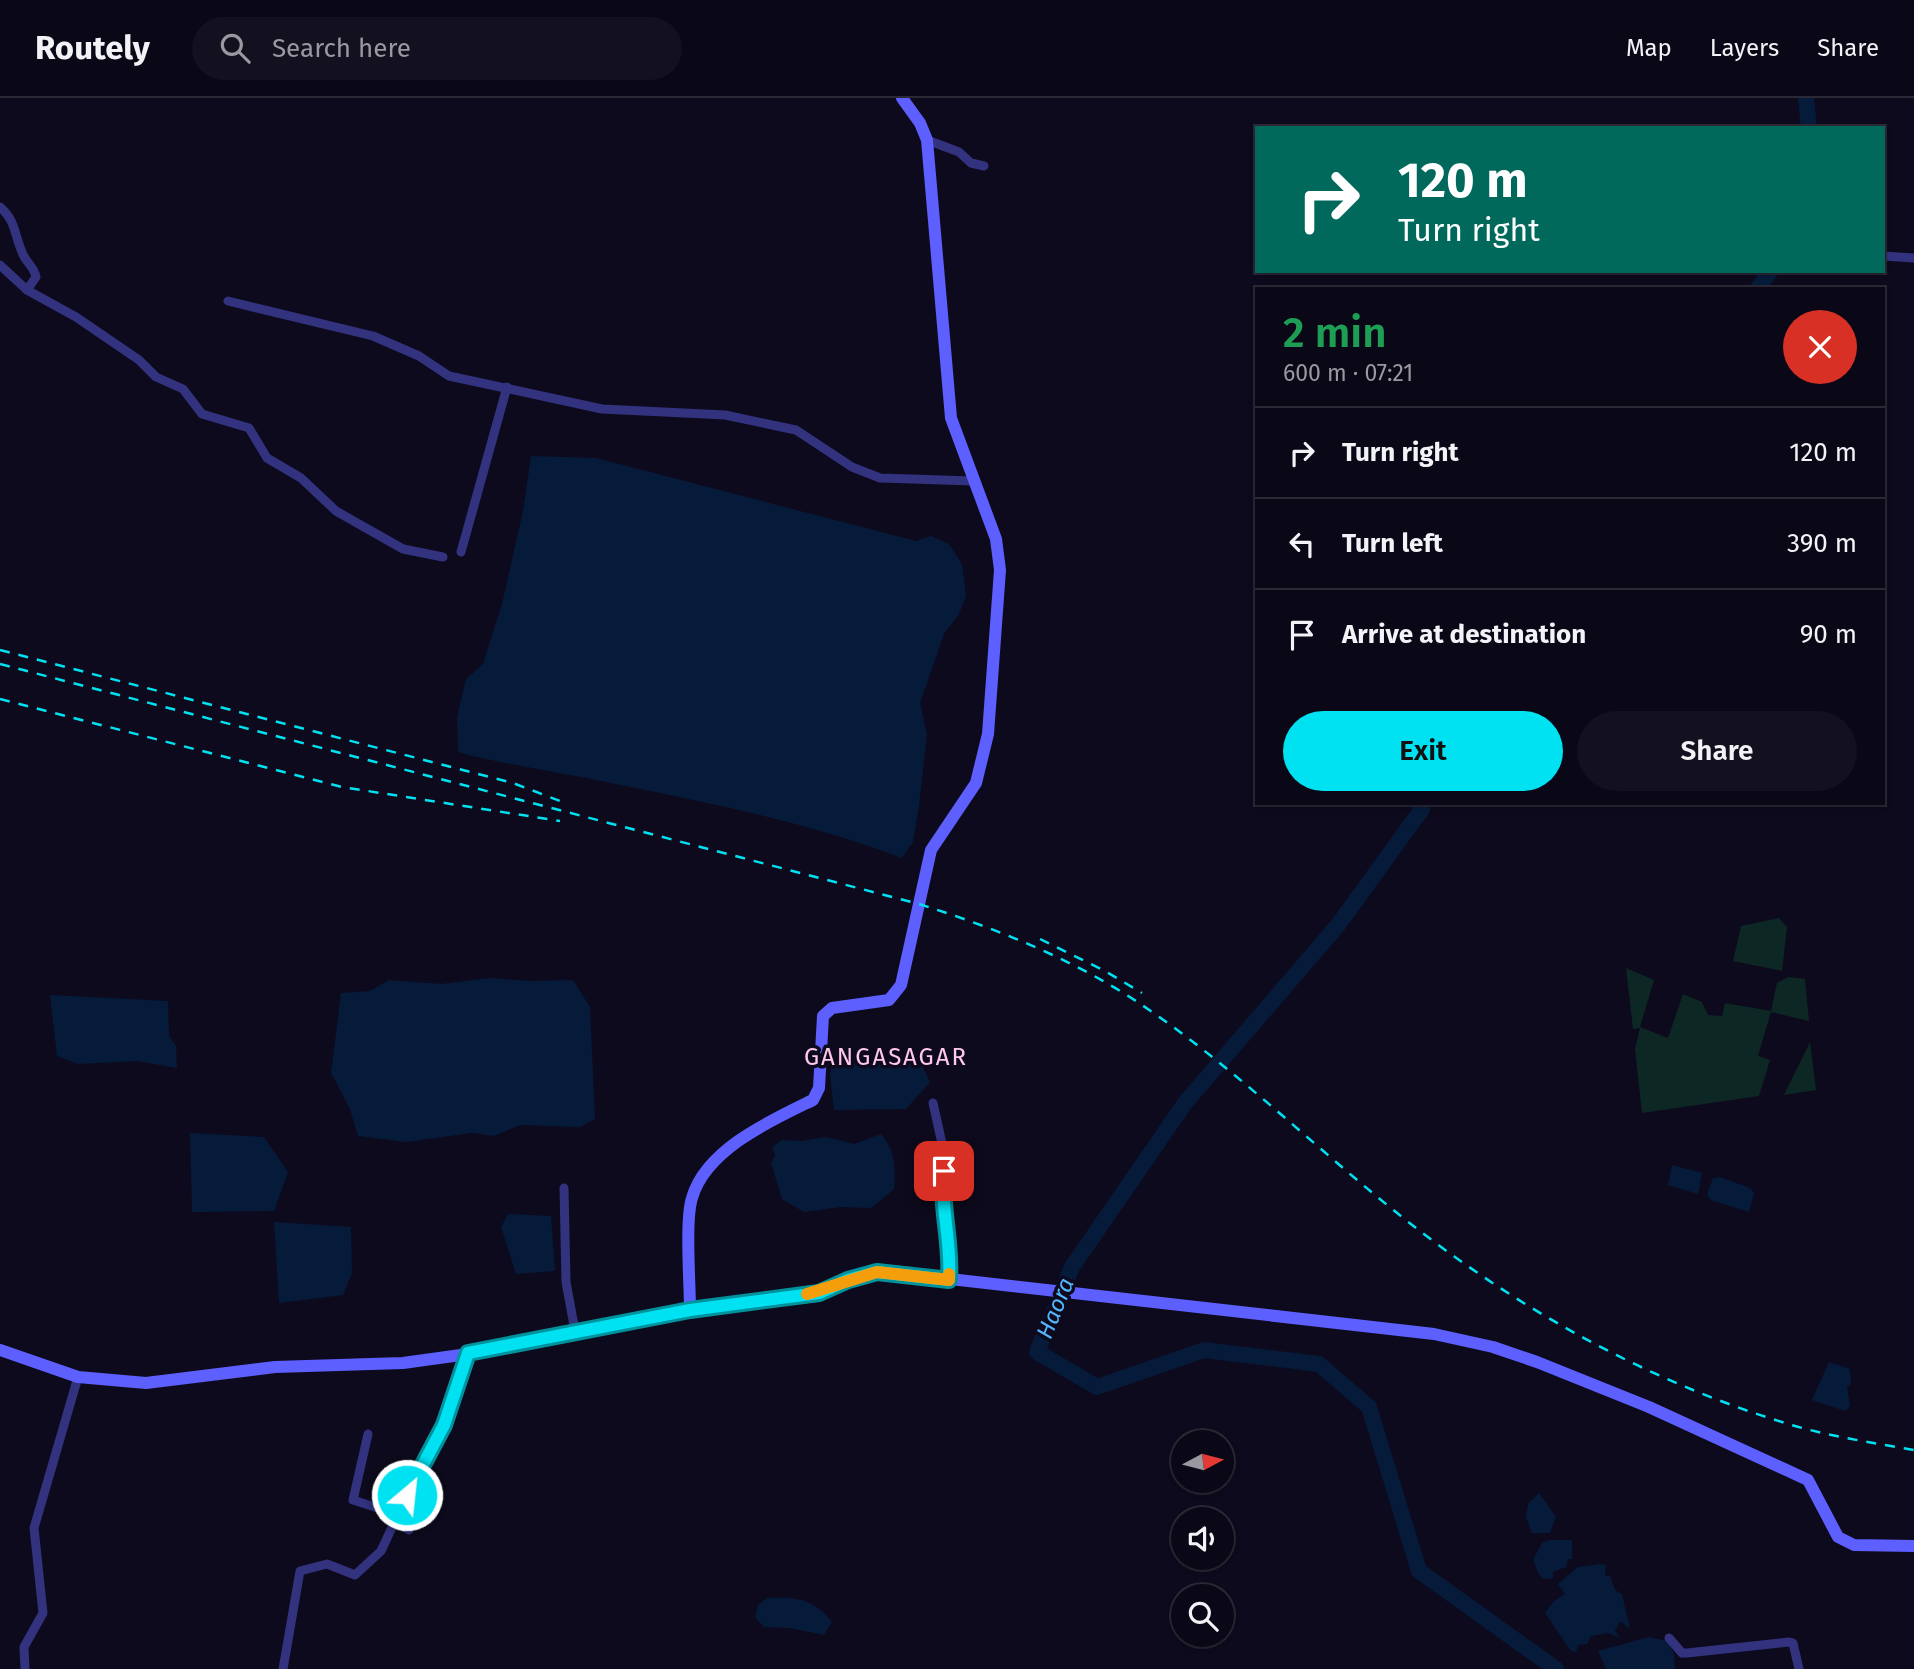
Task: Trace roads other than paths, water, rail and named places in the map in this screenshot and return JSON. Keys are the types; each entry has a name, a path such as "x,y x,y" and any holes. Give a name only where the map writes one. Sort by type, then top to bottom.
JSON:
{"main road":[{"path":"690,1310 691,1200 698,1181 742,1135 813,1100 819,1088 823,1016 832,1008 889,1000 901,985 932,850 943,828 967,801 976,783 988,734 1000,570 996,539 951,418 926,140 920,123 902,98"},
{"path":"0,1350 78,1377 146,1383 275,1367 403,1363 690,1310 819,1293 848,1280 877,1272 1373,1326 1493,1347 1649,1408 1808,1480 1838,1536 1845,1541 1854,1545 1914,1546"}],"street":[{"path":"926,140 958,152 971,163 984,166"},
{"path":"0,207 12,218 22,255 34,268 36,277 27,290"},
{"path":"1885,256 1914,258"},
{"path":"0,265 27,290 76,317 139,360 156,377 183,389 202,414 249,428 267,458 301,478 336,511 403,550 443,557"},
{"path":"228,301 373,336 419,356 449,376 603,409 725,415 796,430 852,467 880,478 973,481"},
{"path":"461,552 507,387"},
{"path":"933,1103 945,1157 942,1185 951,1251 949,1280"},
{"path":"564,1188 566,1282 575,1331"},
{"path":"283,1669 300,1571 327,1564 355,1575 381,1550 444,1425 468,1353"},
{"path":"25,1669 24,1647 43,1614 34,1528 78,1377"},
{"path":"368,1434 353,1500 378,1508 399,1510"},
{"path":"394,1521 409,1530"},
{"path":"1669,1639 1682,1653 1793,1643 1799,1669"}],"water":[{"path":"531,456 596,458 916,541 931,536 949,544 962,564 966,596 959,614 944,634 920,703 927,734 919,806 913,842 902,858 831,834 758,814 458,752 457,717 466,679 483,664 502,604 523,511"},
{"path":"491,978 573,980 590,1007 595,1119 580,1127 520,1125 494,1136 472,1133 406,1142 358,1136 350,1109 331,1073 341,993 370,991 389,980 441,984"},
{"path":"50,995 168,1001 169,1036 176,1046 177,1068 136,1061 78,1064 57,1056"},
{"path":"832,1056 921,1063 930,1082 906,1109 834,1110 830,1075"},
{"path":"190,1133 264,1137 288,1172 274,1211 192,1212"},
{"path":"881,1134 894,1159 894,1189 871,1208 841,1207 804,1212 782,1199 771,1163 775,1155 772,1147 782,1140 801,1141 826,1137 854,1144"},
{"path":"1672,1165 1702,1173 1698,1194 1668,1185"},
{"path":"1720,1177 1750,1188 1754,1193 1749,1212 1711,1200 1707,1195 1713,1178"},
{"path":"508,1214 551,1216 555,1271 516,1274 501,1227"},
{"path":"274,1222 351,1227 352,1273 343,1295 279,1303"},
{"path":"1829,1362 1850,1369 1851,1384 1847,1387 1850,1406 1845,1411 1812,1400"},
{"path":"1539,1493 1556,1517 1550,1533 1532,1533 1526,1517 1528,1504"},
{"path":"1549,1540 1572,1540 1572,1559 1568,1559 1566,1567 1553,1572 1553,1578 1544,1579 1539,1575 1533,1560 1542,1543"},
{"path":"1606,1565 1605,1576 1610,1576 1615,1590 1622,1594 1630,1629 1620,1621 1615,1631 1620,1638 1608,1633 1591,1636 1587,1644 1578,1645 1576,1652 1571,1651 1545,1613 1554,1601 1565,1594 1558,1584 1578,1567"},
{"path":"767,1598 803,1601 818,1608 832,1622 824,1635 790,1628 764,1627 755,1617 758,1605"},
{"path":"1649,1637 1667,1641 1674,1654 1675,1669 1606,1669 1598,1651"}],"waterway":[{"name":"Haora","path":"1806,98 1809,126"},
{"name":"Haora","path":"1759,287 1769,273"},
{"name":"Haora","path":"1422,805 1422,809 1338,925 1185,1103 1072,1267 1037,1352 1097,1387 1204,1350 1319,1364 1369,1407 1419,1571 1556,1669"}],"railway":[{"path":"0,650 513,783 560,801"},
{"path":"0,664 919,904 1005,934 1087,972 1139,1003 1220,1063 1414,1227 1494,1284 1576,1334 1661,1376 1750,1411 1824,1433 1914,1450"},
{"path":"0,699 342,787 560,821"},
{"path":"1040,939 1105,971 1142,993"}],"district":[{"name":"GANGASAGAR","path":"886,1057"}]}
